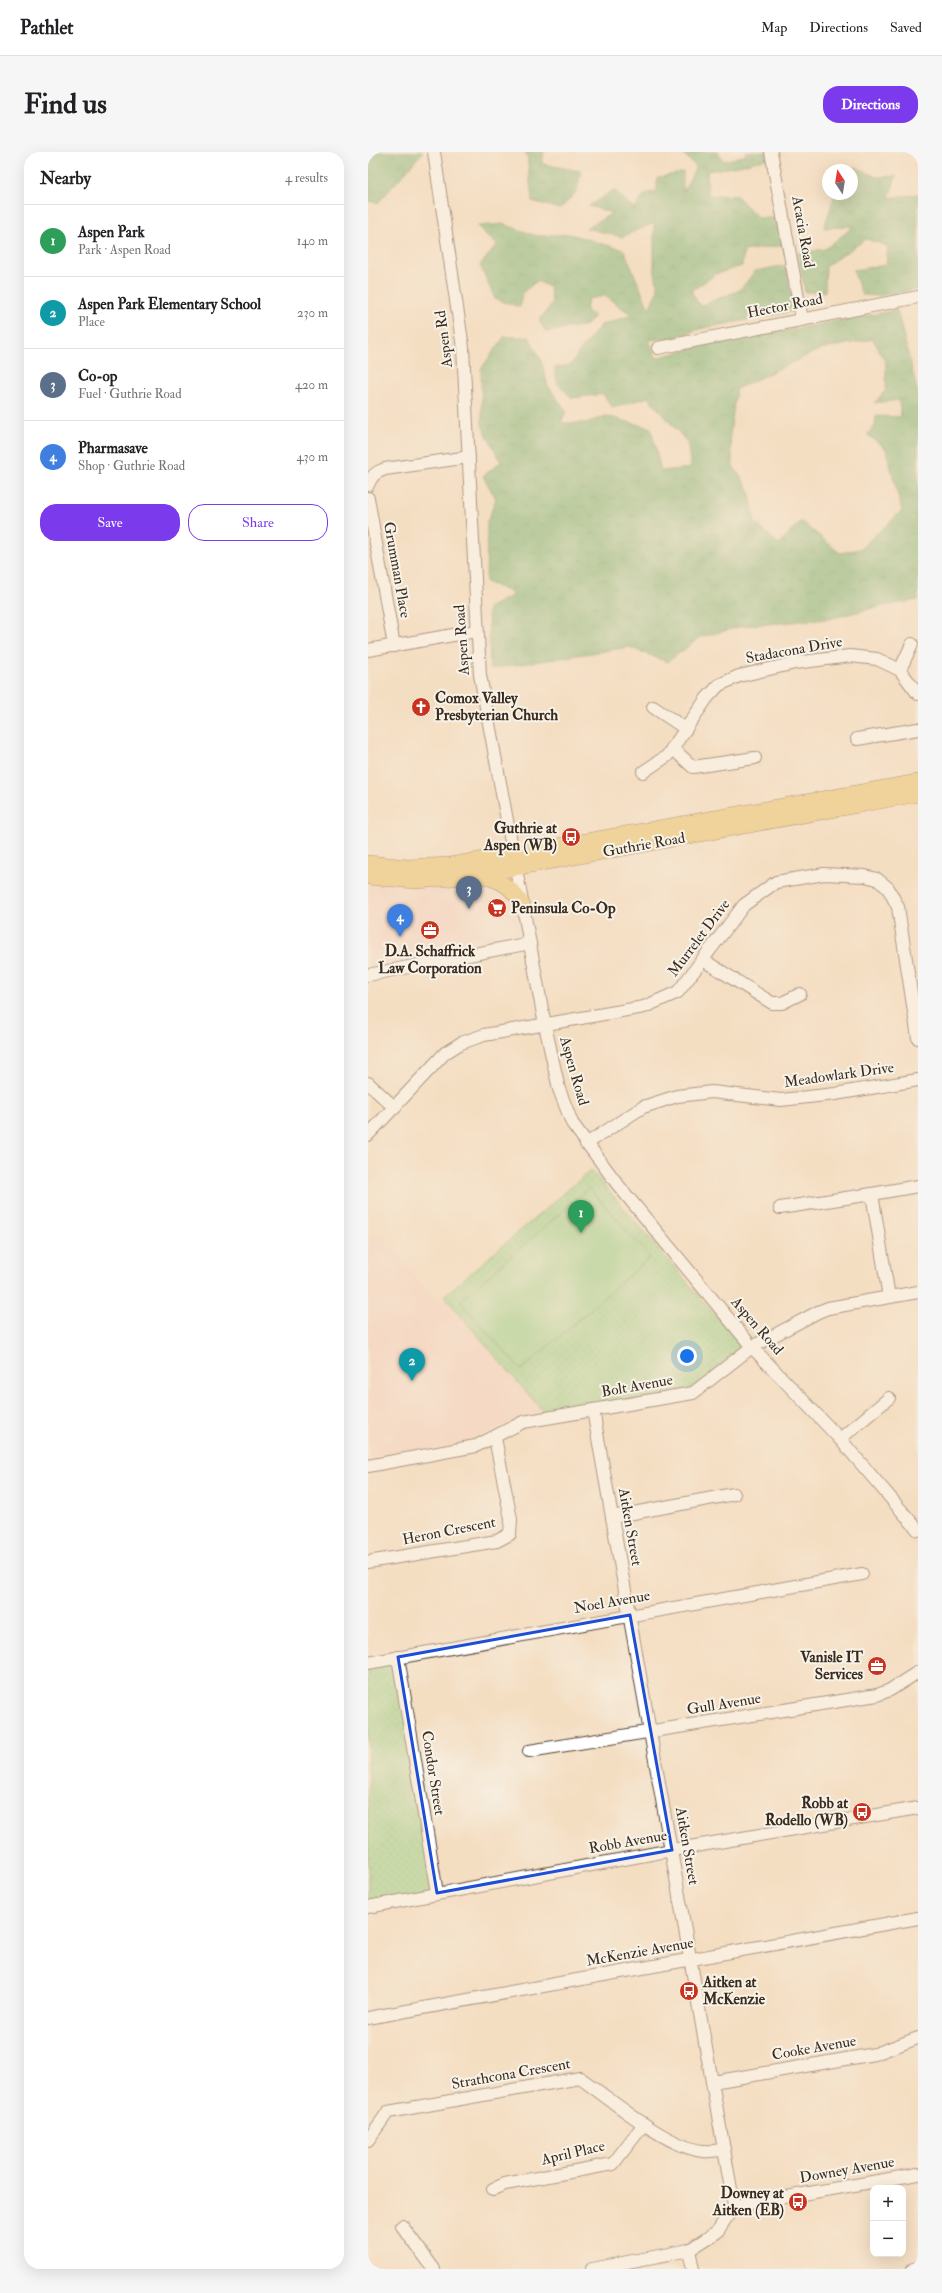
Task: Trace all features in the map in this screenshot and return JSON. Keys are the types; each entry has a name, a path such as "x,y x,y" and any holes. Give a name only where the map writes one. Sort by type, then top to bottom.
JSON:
{"main road":[{"name":"Guthrie Road","path":"368,877 416,881 476,875 515,861 918,782"},
{"name":"Guthrie Road","path":"368,863 407,867 515,861 918,794"},
{"path":"476,875 503,882 515,893 523,906"}],"street":[{"name":"Aspen Rd","path":"434,152 463,348 473,524"},
{"name":"Acacia Road","path":"771,152 802,318"},
{"name":"Hector Road","path":"658,348 802,318 918,297"},
{"path":"368,485 370,479 376,472 385,469 469,457"},
{"name":"Grumman Place","path":"368,498 394,646"},
{"name":"Aspen Road","path":"473,524 476,631 480,675 545,1025 559,1088 572,1123 586,1144 618,1185 752,1347 840,1440 918,1530"},
{"path":"368,650 476,631"},
{"path":"900,670 912,644"},
{"name":"Stadacona Drive","path":"643,772 666,756 707,698 719,685 739,676 795,664 850,656 877,659 900,670 918,694"},
{"path":"653,707 686,729"},
{"path":"857,739 918,729"},
{"path":"672,748 693,767 755,758"},
{"name":"Murrelet Drive","path":"368,1135 445,1053 461,1043 484,1035 644,1007 678,992 744,905 776,882 824,874 851,874 876,879 888,888 898,907 918,1038"},
{"path":"368,975 530,943"},
{"path":"703,960 772,1003 782,1003 800,994"},
{"name":"Meadowlark Drive","path":"586,1144 643,1107 677,1096 712,1092 781,1100 835,1094 918,1080"},
{"path":"368,1083 394,1108"},
{"path":"780,1208 918,1186"},
{"path":"872,1194 889,1297"},
{"name":"Bolt Avenue","path":"368,1466 476,1446 495,1438 523,1422 693,1393 752,1347 828,1308 918,1292"},
{"path":"840,1440 889,1398"},
{"name":"Aitken Street","path":"593,1410 734,2206"},
{"name":"Heron Crescent","path":"368,1562 497,1541 510,1534 511,1520 495,1438"},
{"path":"612,1517 734,1494"},
{"name":"Noel Avenue","path":"368,1664 630,1615 862,1574"},
{"name":"Condor Street","path":"398,1658 437,1893"},
{"name":"Gull Avenue","path":"528,1750 878,1695 890,1690 918,1672"},
{"name":"Robb Avenue","path":"368,1907 672,1850 918,1808"},
{"name":"McKenzie Avenue","path":"368,2018 918,1918"},
{"name":"Cooke Avenue","path":"713,2082 876,2054 918,2038"},
{"name":"Strathcona Crescent","path":"368,2140 388,2112 580,2078 644,2124 676,2143 702,2152 724,2150"},
{"name":"April Place","path":"493,2189 505,2184 613,2164 644,2124"},
{"name":"Downey Avenue","path":"734,2206 918,2174"},
{"path":"592,2269 689,2250 717,2232 734,2206"},
{"path":"402,2226 434,2269"},
{"path":"689,2250 693,2269"},
{"path":"912,2269 918,2268"}],"highlighted area":[{"path":"630,1615 672,1850 437,1893 398,1657"}],"shaded area":[{"path":"368,877 465,877 510,887 530,943 368,975"},
{"path":"380,1235 426,1289 450,1304 546,1415 499,1426 473,1441 368,1459 368,1239"}],"green space":[{"path":"368,152 423,152 378,203 368,201"},
{"path":"524,152 544,152 542,164 581,171 577,191 560,209 532,201 527,155"},
{"path":"681,152 717,152 724,161 747,155 745,152 767,152 769,158 739,166 707,171 708,195 737,196 758,218 779,218 784,245 744,251 742,266 716,274 691,291 700,306 740,290 755,271 786,265 794,311 699,329 674,338 649,340 656,358 701,346 897,310 918,393 918,600 877,607 829,619 743,626 701,637 667,662 629,647 490,669 488,608 515,594 486,582 487,522 496,499 483,476 501,462 482,426 481,369 504,337 529,337 541,360 548,386 566,411 561,423 586,423 606,416 651,428 661,471 691,468 687,442 648,397 613,408 603,394 572,398 558,384 554,368 571,365 579,352 601,325 632,315 605,296 588,299 586,311 595,316 587,325 546,332 539,320 552,304 550,287 537,281 522,293 520,307 495,299 480,265 497,245 477,226 503,224 537,236 570,234 624,250 649,309 658,289 654,267 654,223 622,237 586,228 613,213 589,206 614,190 635,209 645,194 657,191 657,178 683,172 683,192 696,167","holes":["873,339 886,364 886,390 874,403 899,400 901,417 876,416 875,426 867,434 886,449 902,511 860,549 840,553 801,521 779,544 755,523 749,490 733,466 730,436 736,389 821,349"]},
{"path":"858,168 876,177 896,176 889,198 918,194 918,289 878,296 862,295 853,270 886,265 888,246 866,239 826,266 825,292 805,292 798,253 825,249 854,226 824,228 833,200 858,200"},
{"path":"591,1170 742,1346 689,1391 546,1415 444,1296"},
{"path":"589,1188 650,1257 521,1370 460,1301"},
{"path":"398,1657 437,1893 368,1907 368,1663"}],"place":[{"name":"Comox Valley Presbyterian Church","path":"421,707"},
{"name":"Guthrie at Aspen (WB)","path":"571,837"},
{"name":"Peninsula Co-Op","path":"497,908"},
{"name":"Co-op","path":"469,909"},
{"name":"D.A. Schaffrick Law Corporation","path":"430,930"},
{"name":"Pharmasave","path":"400,937"},
{"name":"Aspen Park","path":"581,1233"},
{"name":"Aspen Park Elementary School","path":"412,1381"},
{"name":"Vanisle IT Services","path":"877,1666"},
{"name":"Robb at Rodello (WB)","path":"862,1812"},
{"name":"Aitken at McKenzie","path":"689,1991"},
{"name":"Downey at Aitken (EB)","path":"798,2202"}]}
